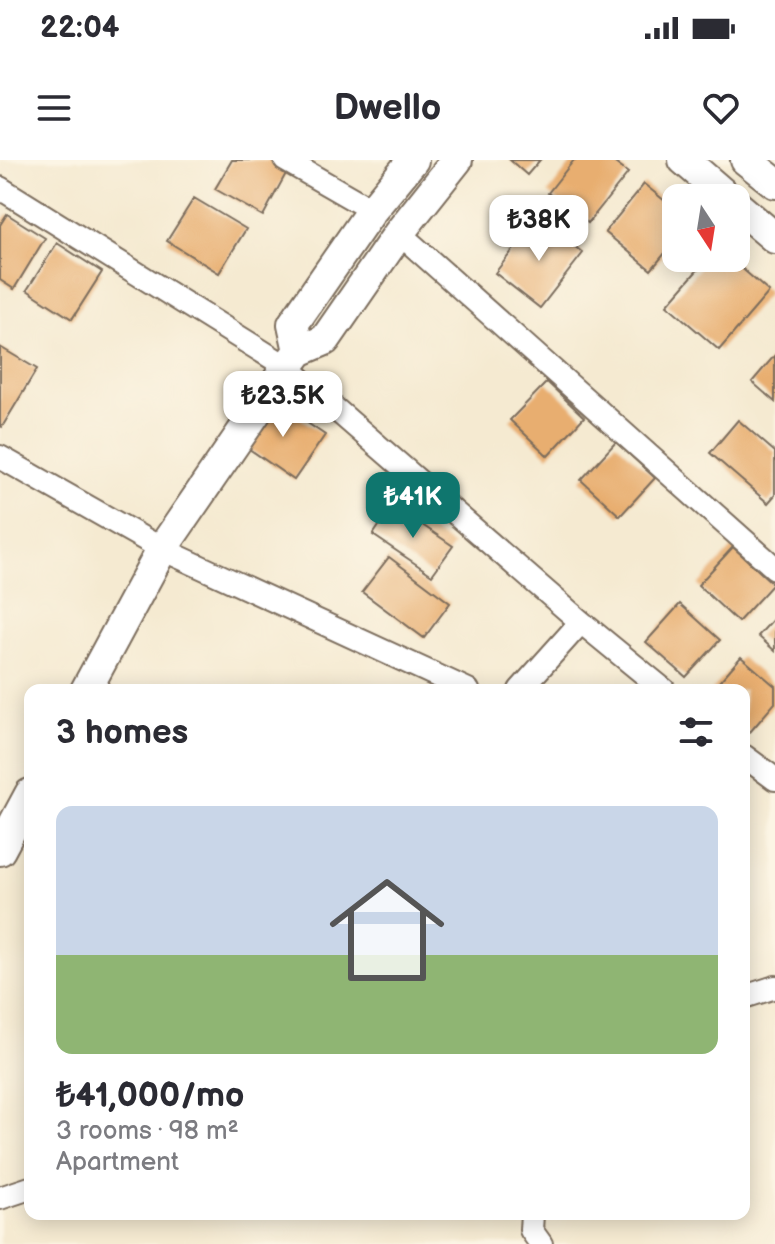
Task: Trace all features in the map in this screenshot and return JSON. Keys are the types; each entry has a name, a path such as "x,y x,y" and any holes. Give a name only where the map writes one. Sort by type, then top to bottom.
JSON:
{"street":[{"path":"285,160 372,210"},
{"path":"293,359 293,324 372,210 413,160"},
{"path":"89,684 162,549 293,359 325,340 399,233 457,160"},
{"path":"684,160 712,184"},
{"path":"746,160 775,183"},
{"path":"0,188 293,359 581,622 657,684"},
{"path":"750,217 775,238"},
{"path":"399,233 775,568"},
{"path":"0,457 162,549 455,684"},
{"path":"525,684 581,622"},
{"path":"750,760 775,779"},
{"path":"0,850 24,805"},
{"path":"750,995 775,987"},
{"path":"0,1198 24,1190"},
{"path":"532,1220 531,1230 541,1244"}],"building":[{"path":"232,160 275,160 289,168 263,216 215,189"},
{"path":"510,160 540,160 527,175"},
{"path":"574,160 611,160 628,173 588,223 548,193"},
{"path":"644,184 662,199 662,257 651,270 605,232"},
{"path":"194,198 246,229 219,273 167,241"},
{"path":"7,214 45,238 14,289 0,280 0,225"},
{"path":"538,218 583,253 540,308 495,273"},
{"path":"57,243 102,272 72,319 27,290"},
{"path":"696,272 746,272 769,292 719,350 667,305"},
{"path":"0,347 37,369 2,427 0,426"},
{"path":"775,355 775,402 752,382"},
{"path":"547,382 584,417 548,456 510,420"},
{"path":"272,399 325,435 294,480 242,444"},
{"path":"738,420 775,452 775,495 768,503 710,453"},
{"path":"616,442 655,478 620,516 581,480"},
{"path":"393,505 453,546 432,575 373,535"},
{"path":"733,547 773,584 738,622 698,585"},
{"path":"389,557 450,603 424,638 362,592"},
{"path":"680,604 720,640 686,677 646,642"},
{"path":"775,617 775,651 758,636"},
{"path":"741,657 775,686 775,703 750,732 750,684 717,684"}]}
